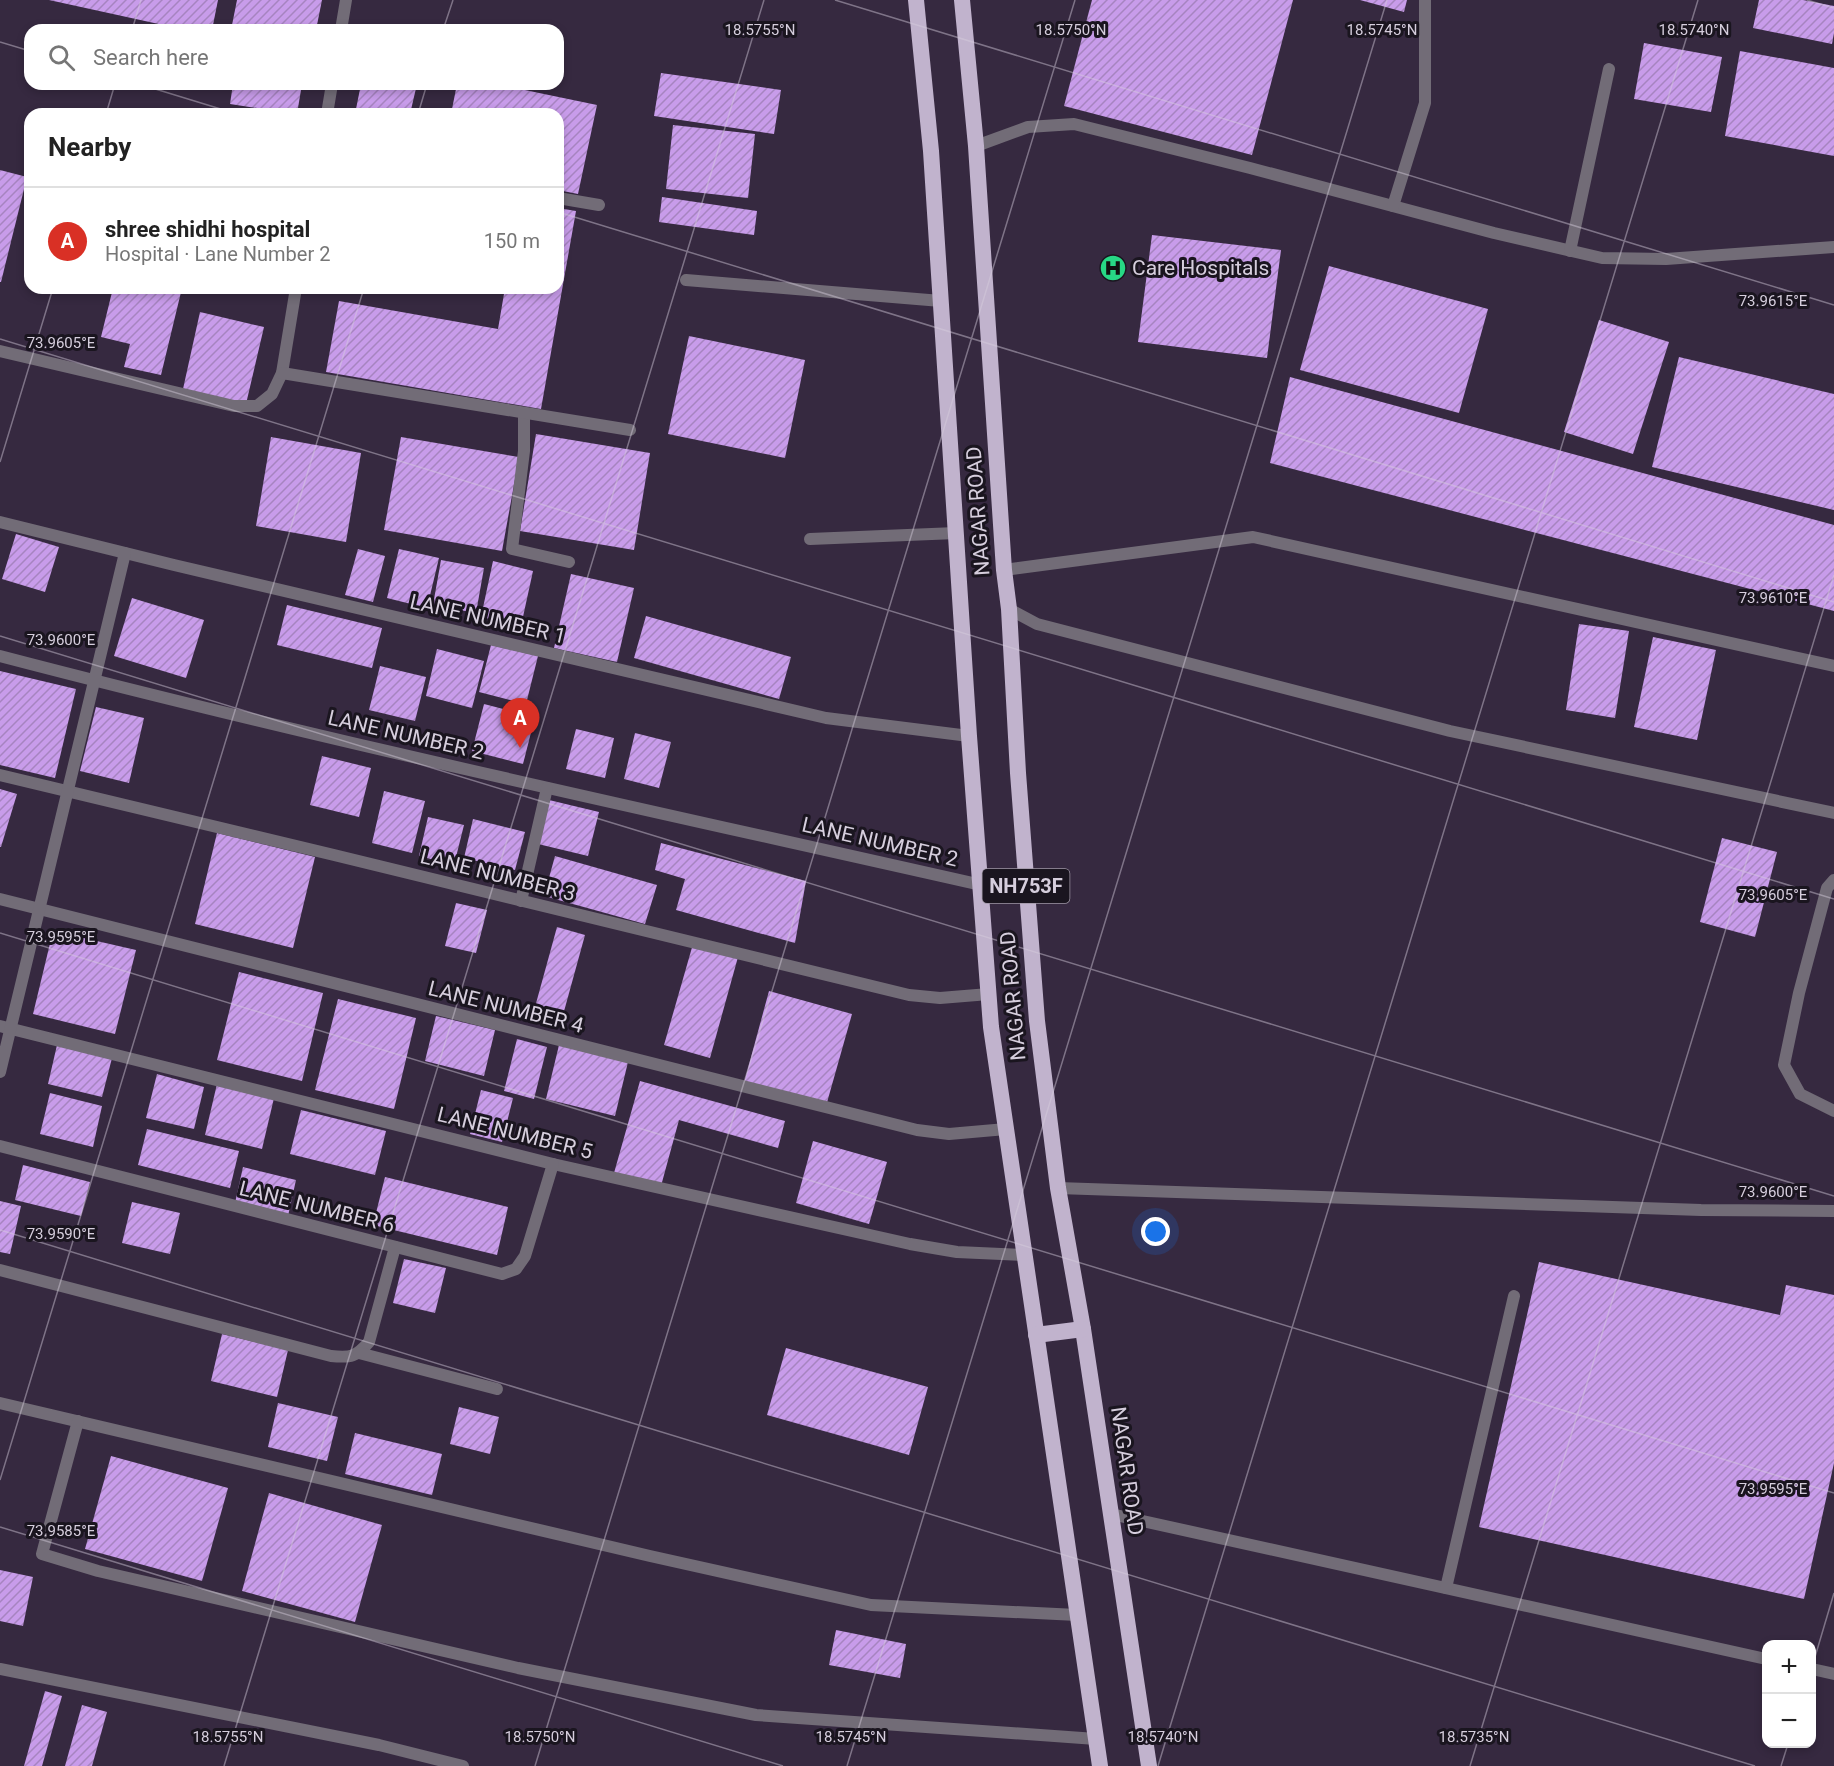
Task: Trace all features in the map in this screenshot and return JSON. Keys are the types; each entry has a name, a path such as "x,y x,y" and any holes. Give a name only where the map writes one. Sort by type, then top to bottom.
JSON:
{"highway":[{"name":"NAGAR ROAD","path":"916,0 931,151 969,736 991,1027 1100,1766"},
{"name":"NAGAR ROAD","path":"962,0 976,146 1037,1021 1058,1188 1083,1329 1149,1766"},
{"path":"1036,1335 1083,1329"}],"street":[{"path":"342,24 346,0"},
{"path":"1393,206 1425,103 1425,0"},
{"path":"1570,251 1608,69"},
{"path":"328,108 331,90"},
{"path":"976,146 1028,127 1074,124 1602,258 1666,259 1834,247"},
{"path":"564,199 599,205"},
{"path":"686,280 941,301"},
{"path":"0,351 234,406 257,406 272,394 282,373 296,294"},
{"path":"282,373 630,430"},
{"path":"524,414 524,451 512,549 569,562"},
{"name":"LANE NUMBER 1","path":"0,522 826,718 969,736"},
{"path":"810,539 956,533"},
{"path":"1004,570 1253,537 1834,666"},
{"path":"0,1072 5,1027 40,908 125,553"},
{"path":"1009,609 1037,624 1450,731 1834,813"},
{"name":"LANE NUMBER 2","path":"0,656 94,681 548,788 981,885"},
{"name":"LANE NUMBER 3","path":"0,775 909,995 940,998 989,994"},
{"path":"521,901 548,788"},
{"path":"1834,880 1827,888 1799,993 1784,1065 1800,1094 1834,1111"},
{"name":"LANE NUMBER 4","path":"0,899 917,1130 949,1134 1006,1129"},
{"name":"LANE NUMBER 5","path":"5,1027 553,1164 910,1244 957,1252 1024,1255"},
{"name":"LANE NUMBER 6","path":"0,1146 502,1274 516,1269 525,1256 553,1164"},
{"path":"1058,1188 1701,1210 1834,1211"},
{"path":"0,1270 331,1356 348,1358 359,1353 369,1342 395,1247"},
{"path":"1446,1588 1514,1296"},
{"path":"359,1353 497,1389"},
{"path":"0,1402 650,1556 871,1605 1077,1615"},
{"path":"78,1421 42,1554 98,1571 507,1665 756,1715 1096,1739"},
{"path":"1111,1514 1762,1658"},
{"path":"0,1669 368,1742 463,1766"},
{"path":"1816,1670 1834,1674"}],"building":[{"path":"49,0 218,0 213,24 159,24"},
{"path":"237,0 322,0 317,24 232,24"},
{"path":"1092,0 1293,0 1252,155 1064,106"},
{"path":"1360,0 1407,0 1404,12"},
{"path":"1759,0 1803,0 1834,6 1832,44 1753,28"},
{"path":"1644,43 1722,57 1711,112 1634,99"},
{"path":"1740,51 1834,68 1834,156 1725,136"},
{"path":"661,73 781,90 774,134 654,116"},
{"path":"232,90 301,90 298,108 257,108 230,104"},
{"path":"360,90 416,90 411,108 356,108"},
{"path":"456,90 525,90 597,105 578,194 564,191 564,108 452,108"},
{"path":"673,125 755,134 748,198 666,189"},
{"path":"0,170 24,176 24,189 0,282"},
{"path":"662,197 757,211 754,235 659,222"},
{"path":"564,209 576,211 564,279"},
{"path":"1152,235 1281,250 1267,358 1138,342"},
{"path":"1329,266 1488,309 1459,413 1300,370"},
{"path":"112,294 181,294 161,375 124,367 130,344 101,337"},
{"path":"504,294 561,294 541,409 326,372 339,301 498,329"},
{"path":"200,312 264,327 246,404 183,389"},
{"path":"1599,320 1669,342 1633,454 1564,432"},
{"path":"689,336 805,360 785,458 668,434"},
{"path":"1679,357 1834,394 1834,510 1652,467"},
{"path":"1290,377 1834,525 1834,611 1270,463"},
{"path":"536,434 650,453 634,550 520,531"},
{"path":"271,437 361,453 346,542 256,526"},
{"path":"401,437 519,457 502,551 384,530"},
{"path":"16,534 59,547 45,592 2,579"},
{"path":"358,549 385,556 373,602 345,595"},
{"path":"399,549 439,558 427,608 387,598"},
{"path":"441,560 484,568 476,613 433,605"},
{"path":"493,561 533,571 521,626 481,617"},
{"path":"571,574 634,588 617,662 554,648"},
{"path":"132,598 204,620 186,678 114,656"},
{"path":"287,605 382,628 372,668 277,645"},
{"path":"646,616 791,657 779,699 634,658"},
{"path":"1579,624 1629,631 1615,718 1566,710"},
{"path":"1653,637 1716,650 1697,740 1634,727"},
{"path":"491,645 538,656 526,704 479,692"},
{"path":"437,649 484,661 472,708 426,696"},
{"path":"380,666 426,677 415,721 369,710"},
{"path":"0,671 76,689 55,778 0,765"},
{"path":"484,704 535,717 523,764 472,751"},
{"path":"96,707 144,718 129,783 80,771"},
{"path":"576,729 614,738 605,778 566,769"},
{"path":"635,733 671,742 659,788 624,779"},
{"path":"322,756 371,768 359,817 310,805"},
{"path":"0,789 17,794 1,847 0,847"},
{"path":"384,791 425,801 412,853 372,843"},
{"path":"549,800 599,812 588,856 538,844"},
{"path":"428,817 464,825 454,865 419,856"},
{"path":"473,819 525,832 515,870 464,858"},
{"path":"217,833 315,857 293,948 195,924"},
{"path":"1722,838 1777,852 1755,937 1700,922"},
{"path":"661,843 806,881 795,943 676,910 685,879 655,870"},
{"path":"555,856 657,885 645,924 544,896"},
{"path":"456,903 487,910 476,953 445,946"},
{"path":"557,927 585,935 563,1015 535,1007"},
{"path":"53,931 136,950 115,1034 33,1014"},
{"path":"693,944 738,957 710,1058 664,1045"},
{"path":"239,972 323,993 302,1081 217,1060"},
{"path":"769,991 852,1014 826,1106 744,1083"},
{"path":"338,999 416,1018 394,1109 315,1090"},
{"path":"436,1016 495,1030 484,1076 425,1061"},
{"path":"517,1039 547,1047 534,1099 504,1091"},
{"path":"57,1045 112,1058 102,1097 48,1084"},
{"path":"559,1045 628,1062 615,1116 546,1099"},
{"path":"157,1074 204,1087 194,1129 146,1118"},
{"path":"640,1081 785,1121 778,1148 679,1120 661,1186 614,1173"},
{"path":"217,1084 274,1098 262,1149 205,1135"},
{"path":"481,1090 513,1098 502,1142 470,1134"},
{"path":"50,1093 102,1106 93,1147 40,1134"},
{"path":"301,1110 386,1131 375,1175 290,1154"},
{"path":"147,1129 239,1151 230,1188 138,1165"},
{"path":"813,1141 887,1162 869,1224 796,1203"},
{"path":"23,1165 90,1182 81,1216 15,1200"},
{"path":"243,1167 296,1180 288,1216 235,1203"},
{"path":"385,1177 508,1207 497,1255 373,1225"},
{"path":"0,1201 21,1206 10,1254 0,1252"},
{"path":"132,1202 180,1213 170,1254 122,1243"},
{"path":"404,1259 446,1268 435,1313 393,1303"},
{"path":"1539,1262 1780,1315 1786,1285 1834,1295 1834,1463 1804,1599 1479,1527"},
{"path":"222,1334 288,1350 277,1397 211,1381"},
{"path":"786,1348 928,1387 909,1455 767,1415"},
{"path":"278,1403 338,1417 327,1461 268,1447"},
{"path":"459,1407 499,1417 490,1454 450,1444"},
{"path":"355,1433 442,1454 432,1495 345,1474"},
{"path":"111,1456 228,1488 202,1581 85,1549"},
{"path":"269,1493 382,1525 355,1622 242,1591"},
{"path":"0,1570 33,1577 23,1626 0,1621"},
{"path":"836,1630 906,1644 900,1678 829,1665"},
{"path":"45,1691 62,1696 42,1766 24,1766"},
{"path":"82,1705 107,1712 92,1766 65,1766"}],"place":[{"name":"Care Hospitals","path":"1113,268"},
{"name":"shree shidhi hospital","path":"520,748"}]}
